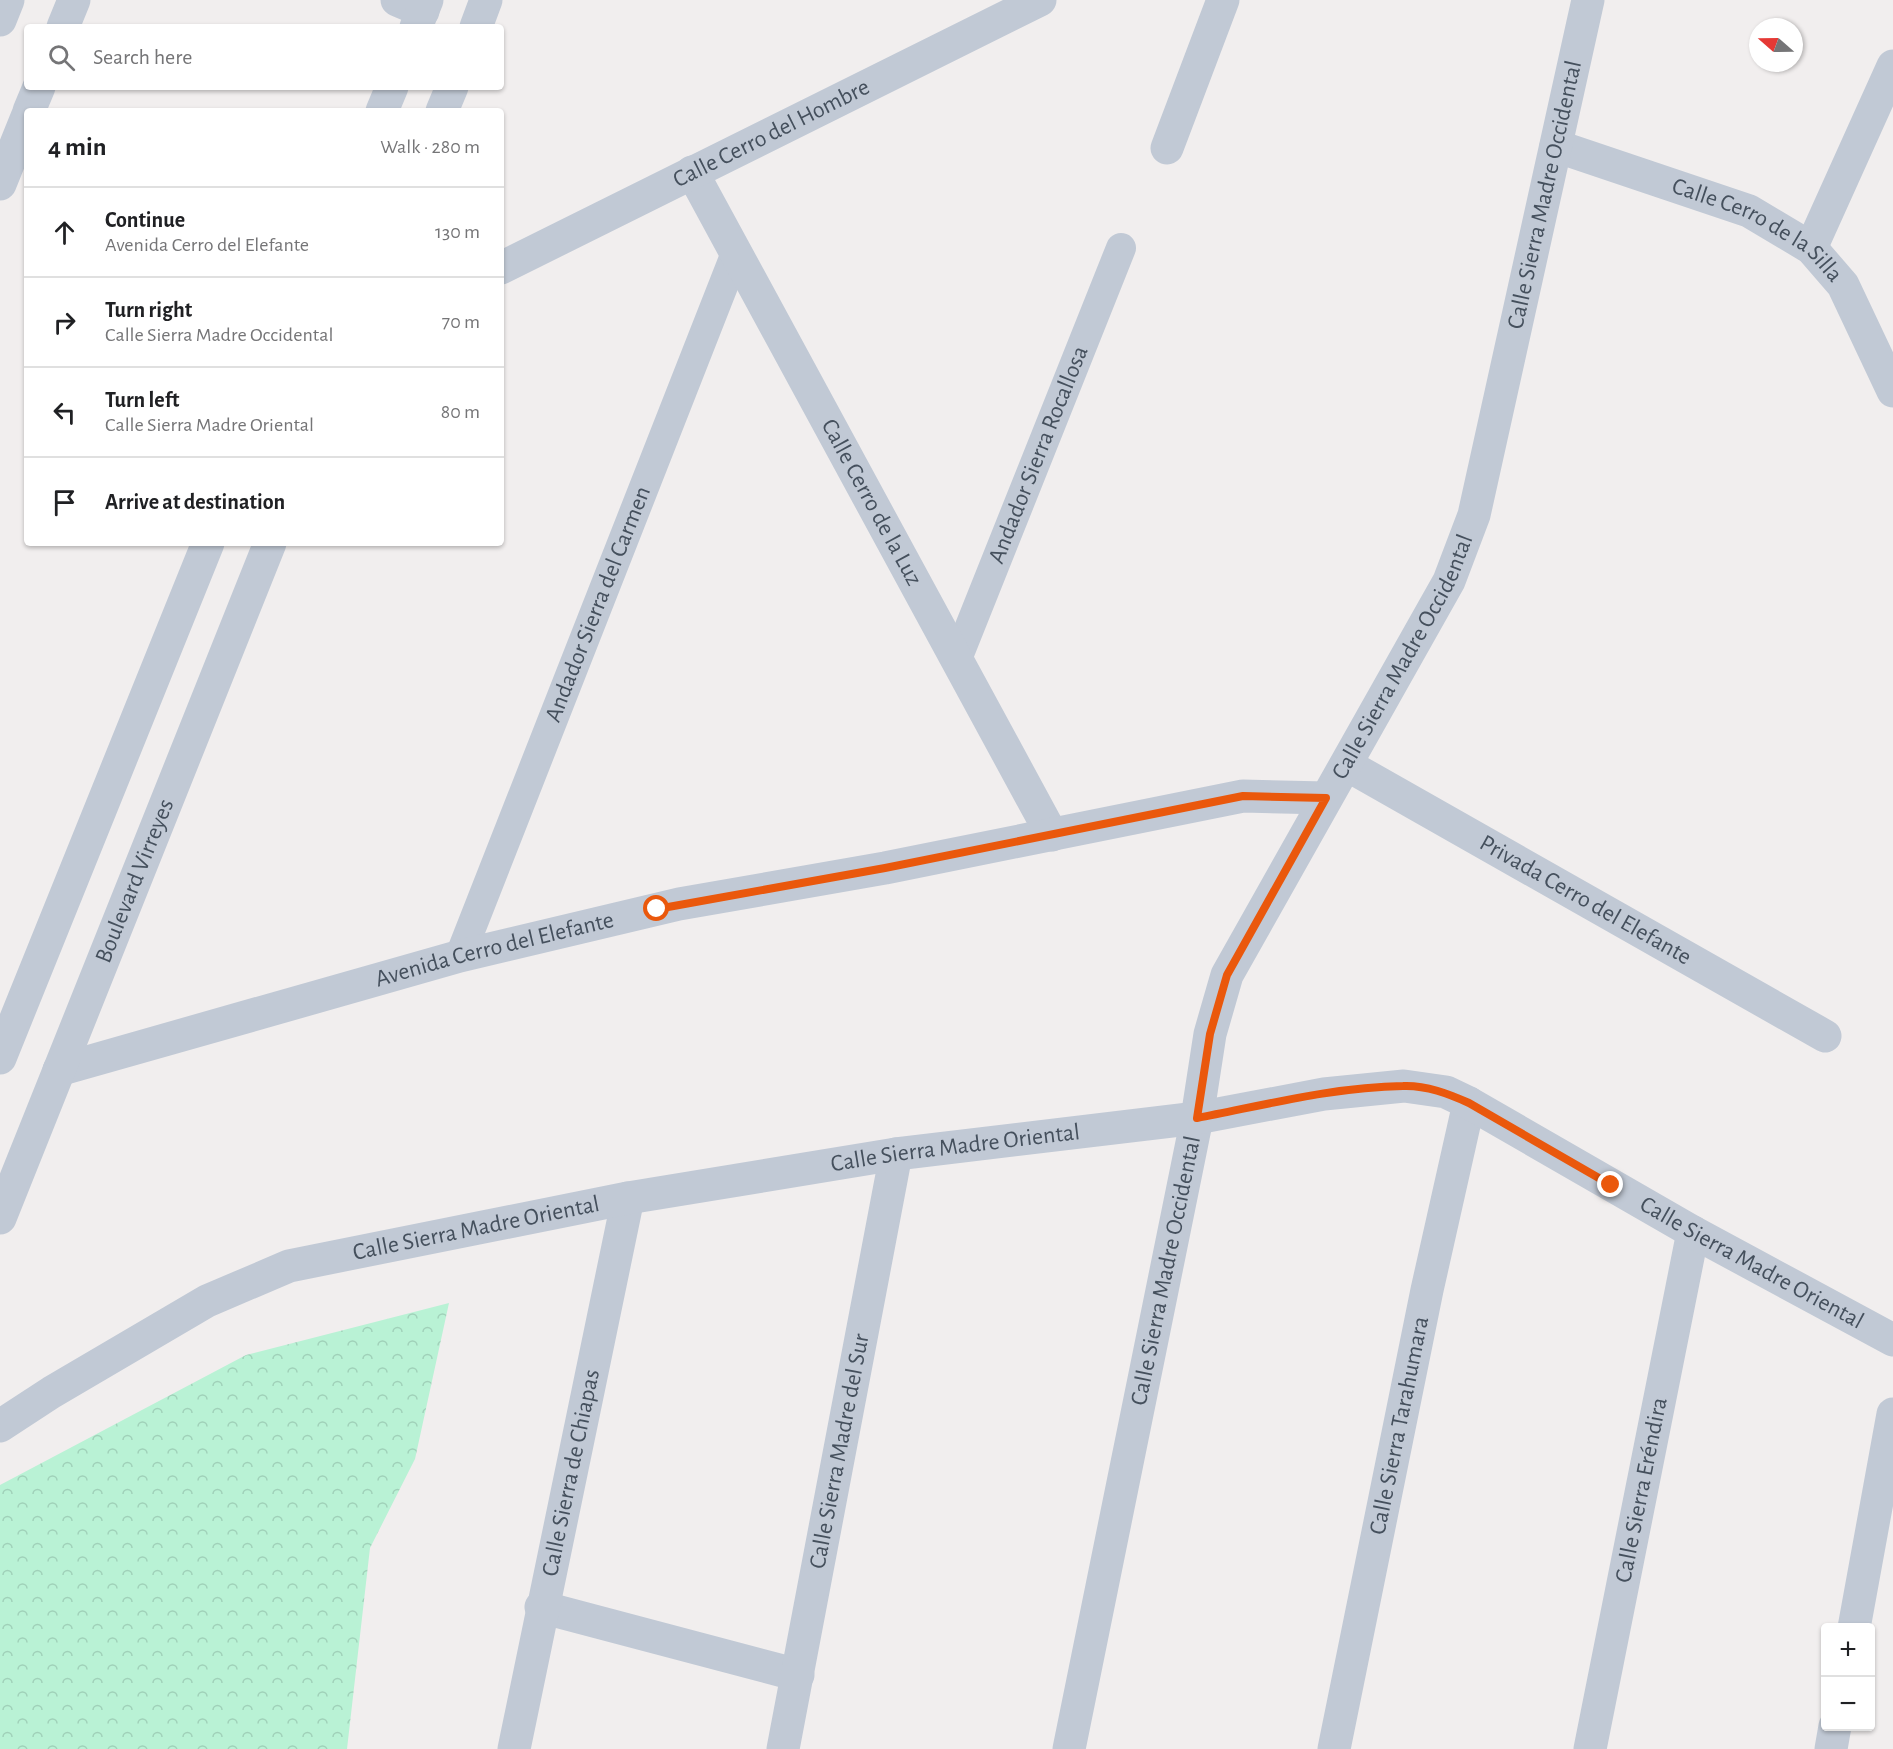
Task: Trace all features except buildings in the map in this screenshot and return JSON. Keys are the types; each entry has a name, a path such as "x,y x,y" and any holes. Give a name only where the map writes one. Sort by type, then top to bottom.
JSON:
{"street":[{"path":"0,20 8,0"},
{"path":"64,24 74,0"},
{"path":"477,24 486,0"},
{"name":"Calle Cerro del Hombre","path":"504,266 1040,0"},
{"path":"1167,148 1223,0"},
{"name":"Calle Sierra Madre Occidental","path":"1069,1749 1197,1118 1210,1034 1227,975 1449,581 1474,515 1588,0"},
{"path":"1811,248 1893,66"},
{"path":"30,108 38,90"},
{"path":"383,108 391,90"},
{"path":"443,108 451,90"},
{"path":"0,184 24,124"},
{"name":"Calle Cerro de la Silla","path":"1556,146 1749,211 1811,248 1843,285 1893,391"},
{"name":"Calle Cerro de la Luz","path":"692,172 1052,835"},
{"name":"Andador Sierra Rocallosa","path":"957,659 1121,248"},
{"name":"Andador Sierra del Carmen","path":"460,956 736,253"},
{"path":"0,1058 207,546"},
{"name":"Boulevard Virreyes","path":"0,1218 269,546"},
{"name":"Privada Cerro del Elefante","path":"1347,765 1826,1036"},
{"name":"Avenida Cerro del Elefante","path":"59,1070 460,956 679,904 885,868 1243,796 1326,798"},
{"name":"Calle Sierra Madre Oriental","path":"0,1426 52,1392 207,1301 289,1266 628,1198 896,1154 1197,1118 1324,1094 1404,1086 1446,1092 1469,1103 1693,1232 1893,1340"},
{"name":"Calle Sierra Tarahumara","path":"1334,1749 1427,1290 1469,1103"},
{"name":"Calle Sierra Madre del Sur","path":"783,1749 896,1154"},
{"name":"Calle Sierra de Chiapas","path":"514,1749 541,1607 628,1198"},
{"name":"Calle Sierra Eréndira","path":"1590,1749 1693,1232"},
{"path":"1855,1623 1893,1414"},
{"path":"541,1607 798,1675"},
{"path":"1831,1749 1834,1731"}],"green space":[{"path":"449,1303 415,1459 370,1548 347,1749 0,1749 0,1485 246,1355"}],"route":[{"path":"657,909 885,868 1243,796 1326,798 1227,975 1210,1034 1197,1118 1324,1094 1404,1086 1446,1092 1611,1185"}]}
